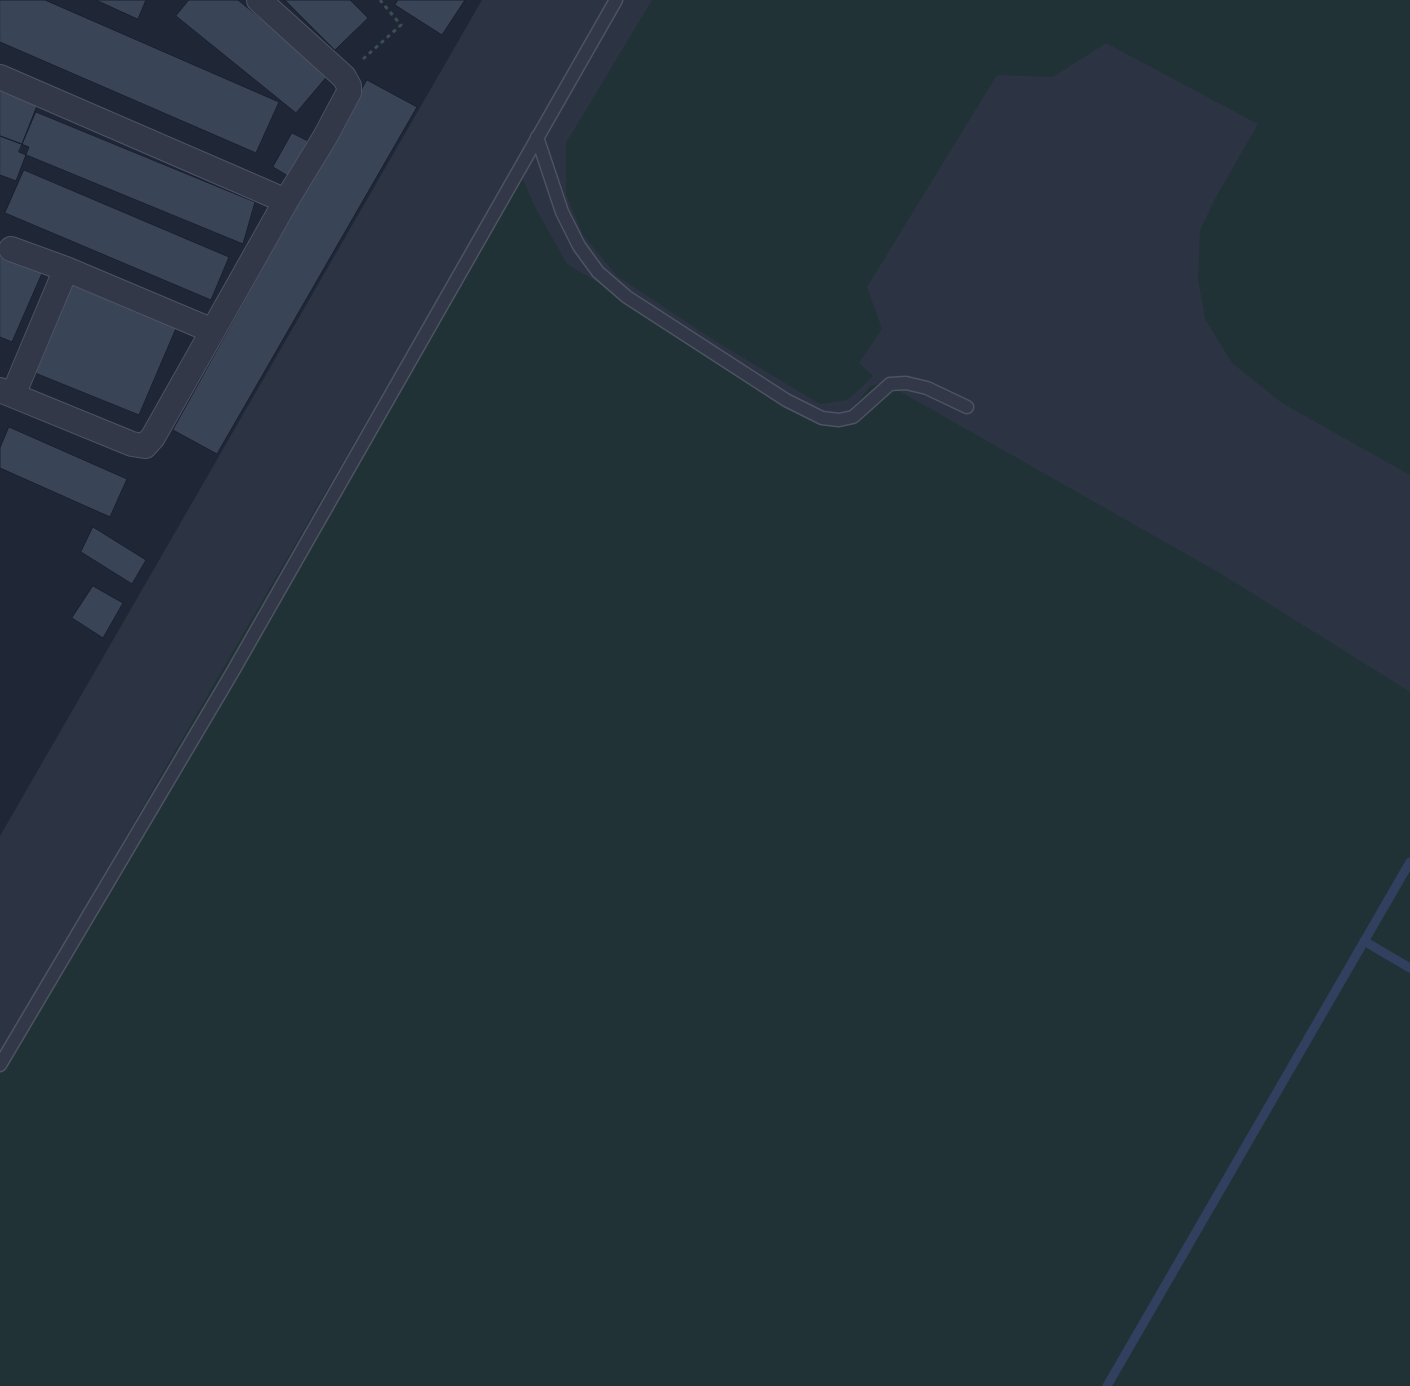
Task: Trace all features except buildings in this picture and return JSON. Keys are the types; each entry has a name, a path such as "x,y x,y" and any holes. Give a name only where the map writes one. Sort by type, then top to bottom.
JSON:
{"street":[{"path":"66,269 7,393 132,444 145,446 153,437 286,201 350,92 344,77 259,0"},
{"path":"0,77 286,201"},
{"path":"11,249 66,269 213,331"}],"lane":[{"path":"0,1065 237,664 616,0"},
{"path":"537,137 562,212 579,246 598,272 627,297 786,400 822,418 839,420 852,417 890,384 906,383 926,388 966,407"}],"path":[{"path":"344,77 402,25 380,0"}],"shaded area":[{"path":"482,0 1410,0 1410,1386 0,1386 0,836"},
{"path":"652,0 1410,0 1410,475 1282,403 1232,363 1205,319 1198,278 1200,230 1216,197 1258,124 1106,43 1053,77 997,75 867,287 882,329 859,363 873,376 848,400 820,404 717,342 617,276 583,235 566,194 566,143"},
{"path":"516,164 536,209 567,264 839,426 870,386 885,383 1223,575 1410,692 1410,1386 0,1386 0,1056"}],"waterway":[{"path":"1107,1386 1410,862"},
{"path":"1364,941 1410,968"}]}
